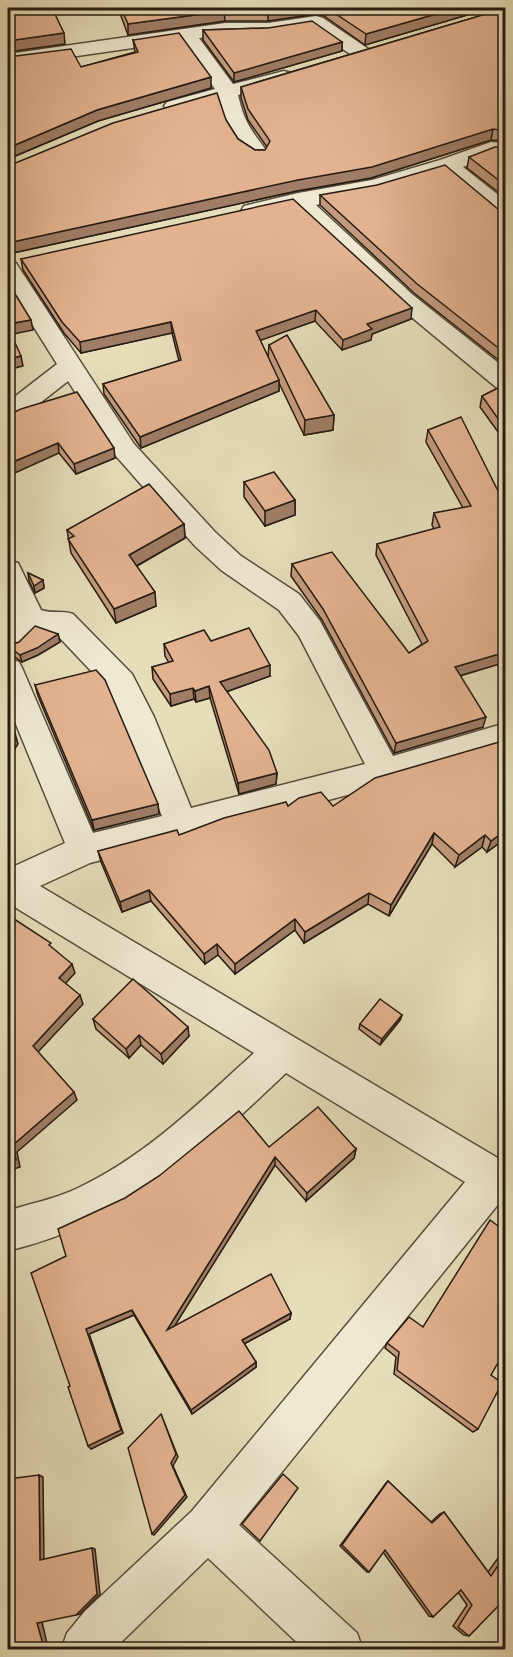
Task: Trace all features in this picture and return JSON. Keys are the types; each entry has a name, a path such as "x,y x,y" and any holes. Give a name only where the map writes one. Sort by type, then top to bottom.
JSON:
{"street":[{"path":"8,60 225,29 268,29 316,22 363,54"},
{"path":"186,34 227,91 232,115 240,133 257,153"},
{"path":"334,62 385,48"},
{"path":"152,112 305,71"},
{"path":"235,216 298,200 375,186 447,165 491,148 506,149"},
{"path":"447,165 506,213"},
{"path":"298,200 405,300 506,382"},
{"path":"15,263 70,367 125,450 205,538 231,562 289,602 310,629 386,772"},
{"path":"8,415 70,367"},
{"path":"8,570 25,610 31,618 53,626 63,622 121,682 138,717 181,824"},
{"path":"8,640 31,618"},
{"path":"8,670 84,850"},
{"path":"8,885 84,850 386,772 506,736"},
{"path":"8,885 500,1181 208,1527 100,1642"},
{"path":"8,1232 88,1204 135,1178 174,1151 283,1051"},
{"path":"208,1527 340,1650"}],"building":[{"path":"8,8 52,8 64,33 8,41"},
{"path":"121,8 289,8 268,11 224,11 128,24"},
{"path":"327,8 457,8 366,34"},
{"path":"506,8 506,131 493,129 372,167 298,180 8,243 8,166 113,123 217,93 226,120 238,139 255,150 265,150 270,141 248,109 241,87"},
{"path":"312,21 342,42 234,73 203,30 268,28"},
{"path":"179,33 211,77 97,110 8,148 8,57 71,49 81,67 138,52 133,40"},
{"path":"506,146 506,186 469,157 495,147"},
{"path":"445,165 498,209 506,211 506,354 416,283 320,195 377,185"},
{"path":"293,199 412,308 367,324 372,329 343,340 316,310 256,331 279,380 140,437 103,384 181,360 171,322 80,342 62,322 21,259"},
{"path":"8,282 31,320 8,324"},
{"path":"8,327 21,356 8,359"},
{"path":"287,335 334,415 305,420 269,345"},
{"path":"506,384 506,430 482,396"},
{"path":"77,392 114,448 74,464 58,443 8,464 8,415"},
{"path":"461,417 506,507 506,652 455,667 486,717 396,743 323,609 292,564 332,552 409,653 428,641 377,544 440,527 434,513 471,506 428,430"},
{"path":"274,472 295,500 265,511 244,482"},
{"path":"149,484 184,524 129,555 155,592 114,609 68,539 74,536 67,530"},
{"path":"28,573 43,580 34,586"},
{"path":"35,626 58,634 37,648 20,655 8,646 19,642"},
{"path":"249,628 270,665 220,682 269,750 277,773 238,783 209,686 195,691 193,688 170,694 152,667 173,661 164,644 204,630 211,641"},
{"path":"96,670 105,680 158,804 92,820 35,685"},
{"path":"8,730 15,733 8,744"},
{"path":"506,740 506,830 491,841 485,835 459,855 434,833 391,905 369,893 305,932 295,919 235,964 217,944 204,954 149,890 120,902 98,851 177,830 179,835 224,818 286,802 288,806 299,798 321,792 333,806 375,778"},
{"path":"8,915 51,943 49,945 72,964 59,978 80,995 33,1046 74,1092 13,1145 16,1160 8,1162"},
{"path":"133,979 188,1027 161,1054 139,1035 126,1049 93,1019"},
{"path":"380,999 402,1015 382,1039 360,1024"},
{"path":"318,1107 356,1149 307,1193 275,1157 167,1330 271,1274 291,1313 242,1340 256,1362 191,1410 132,1310 86,1329 121,1430 88,1446 31,1273 66,1256 58,1229 125,1198 159,1176 239,1111 269,1147"},
{"path":"490,1220 506,1232 506,1349 491,1375 502,1383 478,1429 397,1370 399,1352 387,1343 409,1317 423,1327"},
{"path":"161,1414 176,1454 171,1463 185,1495 152,1534 128,1448"},
{"path":"283,1474 298,1488 260,1541 242,1524"},
{"path":"39,1475 40,1560 92,1548 97,1594 76,1615 37,1623 43,1644 31,1650 8,1650 8,1479"},
{"path":"388,1481 432,1523 444,1512 491,1576 506,1554 506,1598 469,1636 458,1627 472,1605 461,1590 433,1617 385,1550 369,1572 342,1545"}]}
